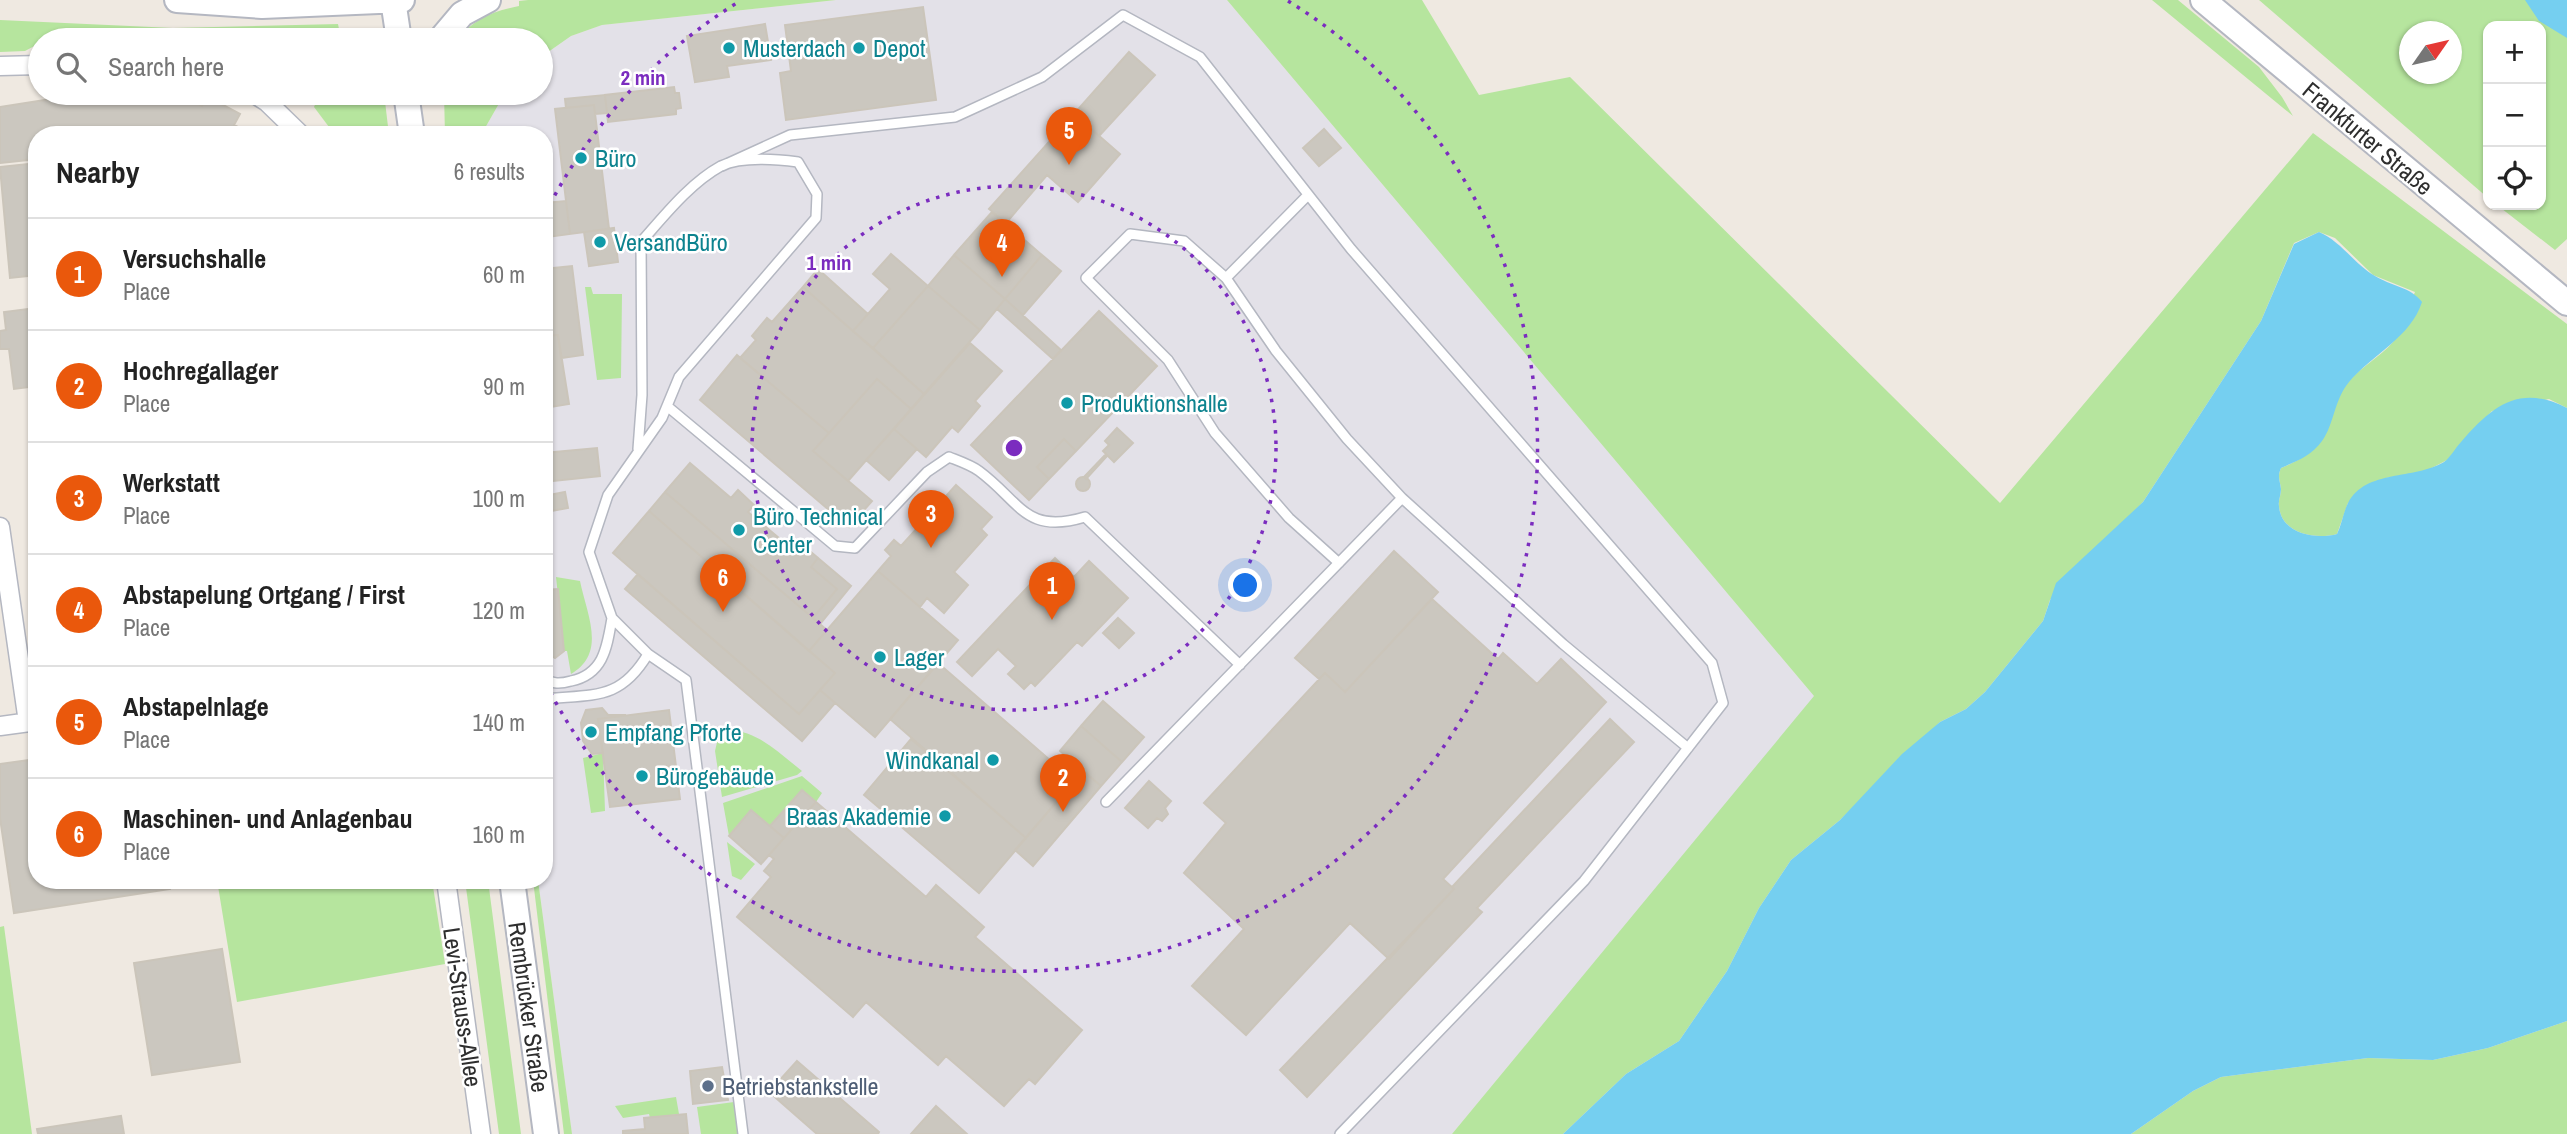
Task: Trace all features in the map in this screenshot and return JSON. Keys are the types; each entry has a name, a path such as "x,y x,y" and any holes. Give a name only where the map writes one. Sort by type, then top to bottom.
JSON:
{"main road":[{"path":"177,0 262,6 402,0"},
{"path":"393,0 397,28"},
{"path":"450,28 462,14 488,0"},
{"name":"Frankfurter Straße","path":"2203,0 2567,303"},
{"path":"408,105 411,126"},
{"path":"421,126 423,105"},
{"name":"Rembrücker Straße","path":"513,889 546,1134"}],"street":[{"path":"0,66 28,65"},
{"path":"270,105 292,126"},
{"path":"0,527 28,698"},
{"path":"0,726 28,722"},
{"name":"Levi-Strauss-Allee","path":"447,889 481,1134"}],"lane":[{"path":"641,445 641,242 677,201 722,166 790,135 955,117 1042,77 1123,15 1200,57 1351,249 1712,663 1723,703 1584,881 1340,1134"},
{"path":"722,166 771,158 798,162 817,194 816,218 678,377 662,418 608,495 589,552 612,618 648,654 686,680 743,1134"},
{"path":"1226,278 1308,195"},
{"path":"1339,563 1290,518 1215,433 1168,360 1086,278 1130,234 1184,241 1226,278 1276,351 1331,420 1402,498 1563,644 1688,748"},
{"path":"667,405 835,546 855,548 927,472 949,457 978,470 1032,519 1062,524 1085,517 1240,665"},
{"path":"1106,802 1402,498"},
{"path":"553,684 571,681 599,666 607,649 612,618"},
{"path":"553,698 612,692 636,674 648,654"}],"shaded area":[{"path":"837,0 1227,0 1815,697 1452,1134 572,1134 539,889 553,889 553,126 486,126 498,105 553,105 553,49 571,36 602,25"}],"green space":[{"path":"836,0 602,25 571,36 553,49 553,28 469,28 484,17 519,6 519,1"},
{"path":"1227,0 1422,0 1479,95 1570,77 2000,503 2313,133 2567,324 2567,408 2549,399 2492,411 2447,460 2424,472 2386,478 2348,503 2337,534 2310,535 2293,529 2281,515 2279,506 2281,468 2300,459 2320,441 2338,396 2348,382 2397,337 2415,292 2373,275 2335,238 2319,232 2294,243 2261,321 2143,502 2050,600 2043,621 1985,692 1966,709 1940,722 1840,820 1791,860 1759,908 1727,971 1679,1041 1626,1074 1563,1134 1452,1134 1814,696"},
{"path":"2152,0 2178,0 2259,67 2293,116"},
{"path":"2259,0 2567,0 2567,239 2555,250 2503,210 2546,210 2546,21 2483,21 2483,194"},
{"path":"0,20 173,28 28,28 28,49 0,52"},
{"path":"338,24 339,28 173,28"},
{"path":"385,105 388,126 328,126 314,107"},
{"path":"444,105 498,105 486,126 445,126"},
{"path":"585,287 591,287 593,294 622,294 621,378 597,380"},
{"path":"556,577 580,581 592,632 589,655 571,674 567,651 564,651"},
{"path":"729,730 740,731 759,739 802,771 797,775 722,797 715,751 718,738"},
{"path":"603,753 605,811 591,813 583,758"},
{"path":"802,776 822,793 816,802 802,790 770,826 751,810 729,836 723,803"},
{"path":"727,842 755,864 741,880 732,876"},
{"path":"218,889 433,889 445,964 237,1002"},
{"path":"466,889 489,889 521,1134 499,1134"},
{"path":"534,889 539,889 572,1134 564,1134"},
{"path":"4,926 32,1134 0,1134 0,927"},
{"path":"2567,1021 2567,1134 2131,1134 2193,1091 2221,1077 2368,1058 2433,1060 2488,1048"},
{"path":"676,1097 679,1114 650,1118 649,1114 623,1118 615,1106"},
{"path":"734,1102 739,1134 701,1134 697,1107"}],"water":[{"path":"2525,0 2567,0 2567,38 2546,25 2546,21 2539,21"},
{"path":"2319,232 2334,241 2368,271 2412,293 2422,302 2417,314 2400,336 2349,382 2340,397 2326,435 2318,446 2303,458 2281,468 2279,506 2281,515 2293,529 2310,535 2337,534 2348,503 2356,492 2378,480 2432,468 2444,462 2484,418 2508,402 2535,398 2567,408 2567,1021 2488,1048 2433,1060 2368,1058 2221,1077 2193,1091 2131,1134 1563,1134 1626,1074 1679,1041 1727,971 1759,908 1791,860 1840,820 1902,754 1940,722 1966,709 1985,692 2043,621 2056,583 2143,502 2261,321 2294,244"}],"building":[{"name":"Depot","path":"923,7 936,100 786,120 780,73 791,71 785,25"},
{"name":"Musterdach","path":"765,24 771,60 727,66 729,77 695,82 687,36"},
{"path":"1129,52 1155,75 1099,136 1074,114"},
{"name":"Büro","path":"674,87 675,93 679,93 681,108 676,109 676,114 608,122 605,95"},
{"path":"605,95 607,113 595,114 594,105 566,108 565,99"},
{"path":"28,103 28,105 223,105 240,114 234,125 236,126 28,126 28,160 0,163 0,107"},
{"name":"Büro","path":"594,105 609,229 570,234 555,109"},
{"path":"1074,114 1120,154 1078,202 1047,175 1006,223 989,209"},
{"path":"1324,129 1341,148 1319,166 1303,148"},
{"path":"28,164 28,276 10,278 0,167"},
{"path":"566,201 570,234 553,236 553,202"},
{"path":"992,212 1042,255 1005,299 954,255"},
{"name":"VersandBüro","path":"614,228 618,262 589,266 584,232"},
{"path":"891,254 928,286 873,348 853,331 890,289 873,274"},
{"path":"954,255 1005,299 980,330 928,286"},
{"path":"1042,255 1061,271 1023,315 1005,299"},
{"path":"572,266 583,355 561,358 558,335 553,335 553,268"},
{"path":"818,269 868,314 853,331 803,287"},
{"path":"928,286 980,330 924,394 873,348"},
{"path":"803,287 924,394 911,409 877,379 829,433 740,358 756,340 752,336 767,318 772,322"},
{"path":"1005,299 1061,350 1053,359 997,309"},
{"path":"28,309 28,387 14,389 9,349 0,349 0,331 6,330 4,312"},
{"name":"Produktionshalle","path":"1099,311 1157,366 1076,451 1064,439 1037,467 1049,479 1029,500 971,445"},
{"path":"553,335 558,335 569,404 553,407"},
{"path":"970,343 1002,371 975,401 980,406 958,432 952,427 926,457 894,429"},
{"path":"737,355 829,433 813,451 872,501 849,527 700,400"},
{"path":"877,379 911,409 848,481 813,451"},
{"path":"1117,428 1133,443 1114,462 1103,451 1109,445 1105,441"},
{"path":"894,429 917,449 889,480 866,460"},
{"path":"1064,439 1076,451 1049,479 1037,467"},
{"path":"597,448 600,476 553,481 553,452"},
{"path":"1106,454 1107,456 1086,479 1084,477"},
{"name":"Büro Technical Center","path":"690,463 731,498 738,490 754,505 748,512 798,554 805,547 818,558 811,567 837,589 813,618 665,492"},
{"path":"1080,477 1086,477 1090,484 1086,491 1080,491 1076,487 1076,481"},
{"path":"956,485 992,517 981,529 987,535 954,572 968,585 944,613 927,598 920,607 878,571 891,556 885,550 894,540 901,546"},
{"path":"565,492 568,508 553,511 553,494"},
{"path":"665,492 827,630 809,651 649,511"},
{"path":"649,511 835,673 799,714 613,553"},
{"path":"1394,551 1438,592 1345,692 1325,673 1319,679 1295,658"},
{"path":"818,558 851,586 820,624 813,618 837,589 811,567"},
{"path":"1055,558 1074,577 1089,561 1128,598 1082,646 1077,642 1035,686 1031,682 1024,689 1008,674 1016,666 998,649 972,676 957,662"},
{"name":"Lager","path":"878,571 958,640 875,737 820,690 835,673 809,651"},
{"path":"638,574 799,714 820,690 835,703 802,741 625,589"},
{"path":"553,589 558,589 564,651 555,658 553,657"},
{"path":"1432,599 1498,659 1503,653 1537,684 1561,659 1606,702 1443,879 1454,889 1389,959 1350,923 1246,1035 1192,986 1244,929 1184,873 1226,823 1204,803 1325,673 1345,692"},
{"path":"1118,618 1134,633 1119,648 1103,633"},
{"name":"Windkanal","path":"938,663 1074,781 1026,838 890,719"},
{"path":"1103,701 1144,737 1122,762 1081,726"},
{"name":"Empfang Pforte","path":"602,708 608,715 626,715 598,719 603,753 592,754 583,741 581,723 586,710"},
{"name":"Bürogebäude","path":"669,710 680,799 610,807 598,719"},
{"path":"1610,719 1634,742 1477,908 1482,912 1307,1097 1280,1070 1454,889 1452,887"},
{"path":"1081,726 1122,762 1101,786 1060,751"},
{"name":"Braas Akademie","path":"911,739 1026,838 979,893 864,795"},
{"path":"28,760 28,889 170,889 14,913 0,818 0,764"},
{"path":"1083,771 1101,786 1033,866 1015,850"},
{"path":"1149,781 1171,801 1165,808 1168,814 1162,821 1157,818 1148,828 1125,808"},
{"path":"802,790 816,802 784,838 770,826"},
{"path":"816,802 926,897 936,885 984,927 975,937 1082,1030 1035,1084 1029,1079 1004,1106 946,1056 938,1065 866,1002 853,1017 737,917 771,877 764,871 774,859 769,855"},
{"path":"751,810 784,838 761,864 729,836"},
{"path":"222,949 240,1062 152,1075 134,963"},
{"path":"797,1061 879,1132 878,1134 817,1134 769,1092"},
{"path":"722,1067 728,1100 693,1104 690,1071"},
{"path":"936,1106 967,1134 911,1134"},
{"path":"686,1114 688,1134 623,1134 623,1131 645,1129 644,1118"},
{"path":"121,1116 124,1134 38,1134 37,1129"}],"place":[{"name":"Musterdach","path":"729,48"},
{"name":"Depot","path":"859,48"},
{"name":"Büro","path":"581,158"},
{"name":"Abstapelnlage","path":"1069,165"},
{"name":"VersandBüro","path":"600,242"},
{"name":"Abstapelung Ortgang / First","path":"1002,277"},
{"name":"Produktionshalle","path":"1067,403"},
{"name":"Büro Technical Center","path":"739,530"},
{"name":"Werkstatt","path":"931,548"},
{"name":"Maschinen- und Anlagenbau","path":"723,612"},
{"name":"Versuchshalle","path":"1052,620"},
{"name":"Lager","path":"880,657"},
{"name":"Empfang Pforte","path":"591,732"},
{"name":"Windkanal","path":"993,760"},
{"name":"Bürogebäude","path":"642,776"},
{"name":"Hochregallager","path":"1063,812"},
{"name":"Braas Akademie","path":"945,816"},
{"name":"Betriebstankstelle","path":"708,1086"}]}
